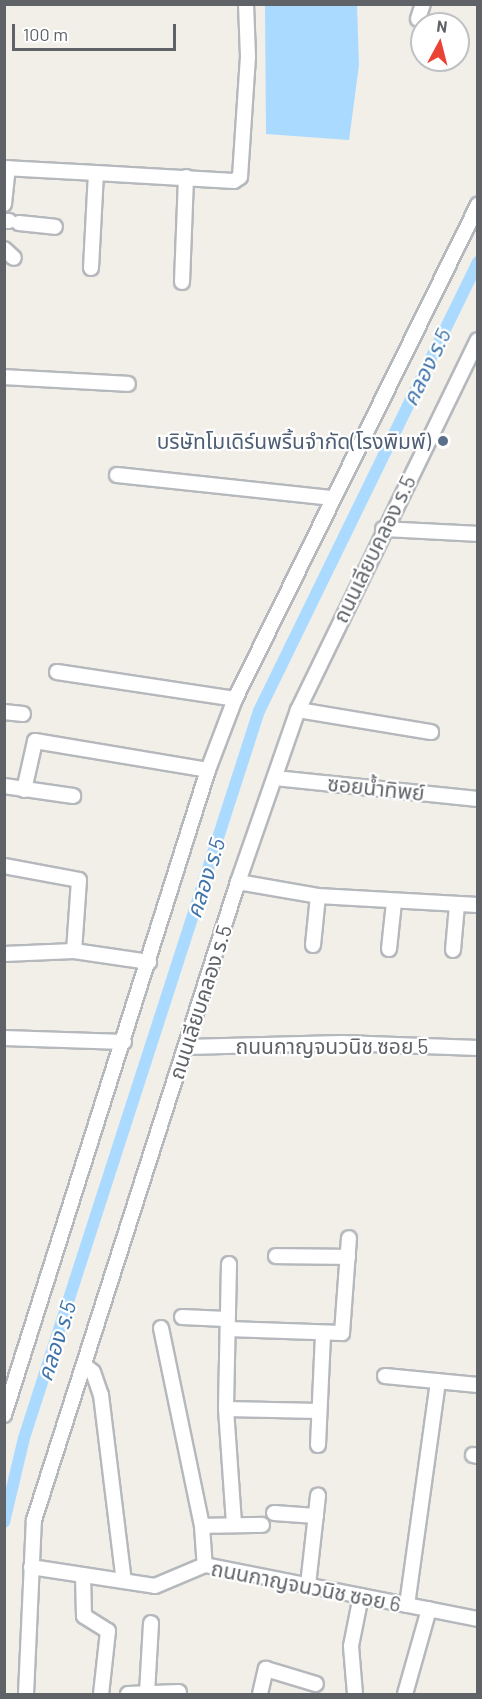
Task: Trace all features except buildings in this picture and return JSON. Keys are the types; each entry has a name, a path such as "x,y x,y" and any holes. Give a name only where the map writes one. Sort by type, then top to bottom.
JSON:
{"street":[{"path":"4,204 6,168 234,181 240,177 248,56 246,4"},
{"path":"91,268 96,173"},
{"path":"182,282 186,177"},
{"path":"4,1415 124,1042 208,770 235,699 330,498 477,205"},
{"path":"11,222 55,227"},
{"name":"ถนนเลียบคลอง ร.5","path":"26,1695 34,1520 238,882 298,710 382,529 477,340"},
{"path":"4,377 128,384"},
{"path":"117,475 330,498"},
{"path":"382,529 477,534"},
{"path":"57,672 235,699"},
{"path":"298,710 431,732"},
{"path":"4,712 23,714"},
{"path":"24,790 35,741 208,770"},
{"name":"ซอยน้ำทิพย์","path":"275,778 477,799"},
{"path":"4,786 73,796"},
{"path":"4,866 79,880 74,951"},
{"path":"238,882 318,896 477,905"},
{"path":"313,945 318,896"},
{"path":"389,949 393,902"},
{"path":"453,950 457,905"},
{"path":"4,954 74,951 149,962"},
{"path":"4,1038 124,1042"},
{"name":"ถนนกาญจนวนิช ซอย 5","path":"186,1047 342,1043 477,1048"},
{"path":"182,1317 338,1335 346,1326 349,1238"},
{"path":"276,1256 348,1257"},
{"path":"229,1264 226,1409 234,1524"},
{"path":"161,1328 202,1526 205,1565"},
{"path":"318,1445 323,1334"},
{"path":"84,1365 93,1372 101,1395 124,1581"},
{"path":"385,1376 477,1385"},
{"path":"407,1605 438,1382"},
{"path":"226,1409 319,1412"},
{"path":"308,1585 318,1496"},
{"path":"274,1513 316,1516"},
{"path":"202,1526 262,1525"},
{"name":"ถนนกาญจนวนิช ซอย 6","path":"31,1567 155,1586 205,1565 477,1619"},
{"path":"83,1575 84,1616 108,1631 101,1695"},
{"path":"355,1695 351,1646 361,1596"},
{"path":"405,1695 429,1609"},
{"path":"147,1694 151,1623"},
{"path":"260,1695 266,1670 316,1684"},
{"path":"128,1695 179,1692"}],"water":[{"path":"265,5 357,5 359,65 349,140 266,134"}],"waterway":[{"name":"คลอง ร.5","path":"4,1522 24,1438 259,711 478,262"}],"place":[{"name":"บริษัทโมเดิร์นพริ้นจำกัด(โรงพิมพ์)","path":"443,441"}]}
